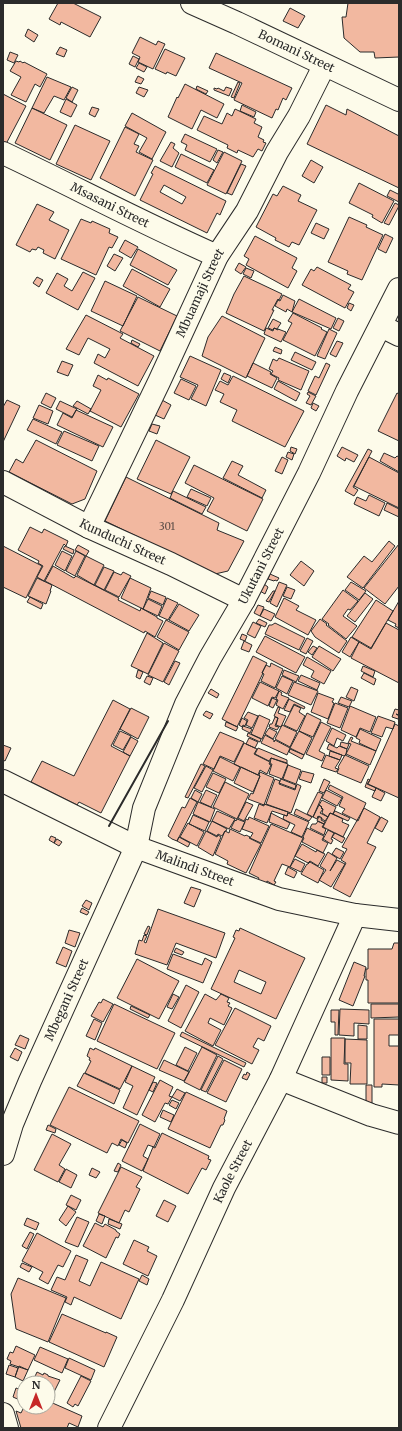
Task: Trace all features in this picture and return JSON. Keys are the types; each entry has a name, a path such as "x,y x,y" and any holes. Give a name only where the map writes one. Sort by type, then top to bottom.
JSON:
{"street":[{"name":"Bomani Street","path":"192,3 399,100"},
{"name":"Mbuamaji Street","path":"89,527 159,382 217,256 247,211 277,152 299,116 324,66"},
{"name":"Msasani Street","path":"3,154 52,176 171,236 217,256"},
{"name":"Ukutani Street","path":"136,847 144,808 186,704 210,658 244,600 309,473 347,391 390,331 399,290"},
{"name":"Kunduchi Street","path":"3,482 89,527 171,564 244,600"},
{"name":"Malindi Street","path":"3,781 136,847 279,899 356,916 399,920"},
{"name":"Mbegani Street","path":"3,1154 7,1121 30,1081 136,847"},
{"name":"Kaole Street","path":"109,1428 173,1300 224,1188 281,1079 356,916"},
{"path":"281,1079 371,1115 399,1123"},
{"path":"3,1414 7,1428"}],"building":[{"path":"58,3 73,3 101,17 90,37 61,22 60,25 49,19"},
{"path":"348,3 399,3 399,57 375,58 374,52 360,52 344,38 342,17 346,17"},
{"path":"290,8 305,16 298,28 283,21"},
{"path":"28,29 38,35 34,42 25,36"},
{"path":"140,37 156,45 158,41 165,44 153,69 138,62 140,57 132,53"},
{"path":"60,47 67,50 64,57 56,54"},
{"path":"165,49 185,58 176,76 167,72 166,74 155,69"},
{"path":"10,52 18,55 14,63 7,60"},
{"path":"216,53 292,88 286,100 283,98 278,110 276,109 272,118 234,100 242,83 209,68"},
{"path":"133,56 139,59 135,67 129,64"},
{"path":"16,61 24,62 47,74 40,87 35,84 26,102 11,95 21,77 10,71"},
{"path":"139,63 147,67 144,72 136,68"},
{"path":"138,76 144,79 141,84 135,82"},
{"path":"47,77 71,87 64,100 54,96 44,113 32,108"},
{"path":"238,82 240,83 234,98 231,97"},
{"path":"185,84 224,104 217,118 201,110 192,129 168,117"},
{"path":"197,86 208,91 206,94 196,89"},
{"path":"72,87 78,90 72,102 66,98"},
{"path":"139,87 148,90 144,97 136,93"},
{"path":"226,87 232,89 229,96 214,90 214,88 218,88 224,91"},
{"path":"3,94 26,106 6,144 3,142"},
{"path":"66,99 77,105 71,117 60,112"},
{"path":"242,105 256,112 254,117 240,111"},
{"path":"326,105 346,115 347,109 399,136 399,188 307,144"},
{"path":"92,107 99,109 95,117 89,114"},
{"path":"32,108 67,125 50,160 15,143"},
{"path":"235,109 256,119 254,123 262,127 258,137 266,143 262,151 258,149 253,157 238,150 237,153 227,148 228,145 197,130 204,116 222,124 227,113 232,116"},
{"path":"132,113 166,132 152,159 139,152 147,138 125,126"},
{"path":"75,125 110,141 91,180 56,164"},
{"path":"125,127 139,134 134,144 139,146 136,152 153,160 135,196 100,178"},
{"path":"185,134 217,149 210,162 185,150 187,145 181,142"},
{"path":"171,142 175,144 173,148 179,153 172,167 160,161"},
{"path":"218,150 223,152 217,163 213,160"},
{"path":"224,152 242,161 226,194 207,185"},
{"path":"181,154 214,170 207,183 175,167"},
{"path":"311,160 323,167 314,183 302,176"},
{"path":"241,164 246,166 232,195 227,193"},
{"path":"155,166 226,201 220,215 217,213 207,233 140,200 153,174 151,173","holes":["164,185 186,197 182,204 160,192"]},
{"path":"359,183 394,201 382,223 372,217 373,215 349,203"},
{"path":"283,186 301,195 298,201 317,210 299,245 292,242 289,247 275,240 276,238 256,227 273,194 277,196"},
{"path":"390,190 398,194 399,193 399,202 387,196"},
{"path":"395,203 399,206 389,225 384,223"},
{"path":"37,204 54,212 49,220 69,230 55,259 43,253 44,250 38,247 36,250 32,249 30,252 16,245"},
{"path":"349,217 367,225 366,227 383,235 362,280 347,274 348,271 328,262"},
{"path":"81,219 91,223 92,221 110,229 109,233 118,237 112,248 109,247 96,275 61,259"},
{"path":"316,223 329,229 324,239 311,233"},
{"path":"385,234 393,238 386,253 378,249"},
{"path":"255,236 297,258 292,268 297,271 288,288 246,265 249,259 244,256"},
{"path":"125,240 138,247 131,258 119,251"},
{"path":"138,249 177,270 168,285 130,265"},
{"path":"114,254 123,258 115,271 107,266"},
{"path":"239,263 246,267 241,274 235,270"},
{"path":"317,267 351,285 348,289 354,292 345,308 302,285 311,269 314,271"},
{"path":"246,268 254,271 251,278 243,274"},
{"path":"132,269 170,289 160,307 123,286"},
{"path":"83,272 95,278 78,310 46,293 57,273 68,279 64,286 72,291"},
{"path":"244,276 282,294 272,310 274,310 264,331 226,313"},
{"path":"37,277 43,280 39,287 33,283"},
{"path":"105,281 137,296 123,326 91,311"},
{"path":"283,295 295,301 292,312 287,309 286,312 275,306"},
{"path":"138,297 177,316 160,351 120,331"},
{"path":"299,299 336,318 331,329 292,312"},
{"path":"349,303 354,305 351,311 347,308"},
{"path":"293,313 327,332 315,356 283,340 292,323 288,321"},
{"path":"86,315 123,334 120,338 154,356 138,386 94,363 98,354 105,358 110,349 88,338 79,355 66,349"},
{"path":"222,316 265,338 246,378 202,356 208,337"},
{"path":"338,318 344,321 339,331 333,328"},
{"path":"273,319 281,323 277,329 274,328 273,330 268,328"},
{"path":"266,328 273,331 274,328 286,332 281,342 264,334"},
{"path":"329,329 337,333 325,359 317,356"},
{"path":"132,340 140,344 138,347 131,343"},
{"path":"337,341 343,343 336,357 330,354"},
{"path":"275,347 282,350 281,354 273,351"},
{"path":"295,352 316,362 312,370 291,360"},
{"path":"190,356 221,370 206,406 191,399 198,385 180,377"},
{"path":"279,358 309,371 301,390 278,380 279,378 271,374 273,371 269,369 273,359 277,361"},
{"path":"62,361 73,365 68,376 57,372"},
{"path":"253,363 271,372 270,374 277,378 272,388 247,376"},
{"path":"326,363 330,365 316,395 308,391 315,376 319,378"},
{"path":"224,373 231,376 228,383 221,379"},
{"path":"98,375 107,380 108,378 139,394 121,427 90,411 101,390 93,386"},
{"path":"233,376 304,411 285,447 232,421 237,410 220,402 224,394 215,390 220,381 228,385"},
{"path":"181,379 196,386 189,400 174,393"},
{"path":"278,381 300,393 296,401 274,389"},
{"path":"308,392 316,396 311,405 306,403 310,396 307,394"},
{"path":"46,393 56,398 51,408 41,403"},
{"path":"397,393 399,394 399,441 378,431"},
{"path":"7,400 20,406 3,442 3,407"},
{"path":"162,400 171,405 164,419 155,415"},
{"path":"60,401 77,409 72,417 56,409"},
{"path":"77,401 91,409 88,414 73,406"},
{"path":"313,403 319,406 316,411 311,408"},
{"path":"39,405 53,411 48,424 33,418"},
{"path":"76,410 113,427 103,447 57,425 63,413 72,418"},
{"path":"33,419 62,432 56,444 27,430"},
{"path":"152,424 160,426 157,434 149,431"},
{"path":"64,431 99,446 92,461 57,445"},
{"path":"36,440 97,471 85,499 72,504 9,472 16,459 23,463"},
{"path":"156,440 190,457 171,494 137,479"},
{"path":"291,447 297,449 295,454 290,451"},
{"path":"342,447 358,455 354,462 346,458 345,461 337,456"},
{"path":"368,449 372,451 353,487 358,490 354,496 345,491"},
{"path":"288,452 294,454 292,460 286,457"},
{"path":"384,453 395,458 397,456 399,457 399,472 380,461"},
{"path":"282,457 288,460 282,474 275,471"},
{"path":"369,457 399,473 399,508 354,486"},
{"path":"232,461 243,466 238,475 266,490 262,498 223,478"},
{"path":"194,465 263,499 247,531 207,511 214,498 185,483"},
{"path":"126,477 219,523 217,530 244,541 228,571 215,574 105,521"},
{"path":"191,489 211,498 207,506 187,497"},
{"path":"173,491 206,507 202,514 170,498"},
{"path":"369,495 385,503 379,516 354,504 357,497 366,501"},
{"path":"387,503 399,509 399,517 384,510"},
{"path":"30,527 42,533 44,529 68,541 66,546 64,544 44,581 37,577 43,566 38,563 39,561 18,550"},
{"path":"389,541 395,546 363,588 347,577 364,556 372,562"},
{"path":"399,544 399,586 385,604 364,588"},
{"path":"78,545 89,551 86,556 75,550"},
{"path":"3,546 42,566 26,598 3,587"},
{"path":"65,546 74,550 73,554 63,549"},
{"path":"62,551 72,556 65,571 55,565"},
{"path":"76,551 85,556 75,576 66,571"},
{"path":"86,556 104,565 94,585 77,575"},
{"path":"301,561 314,571 304,586 290,575"},
{"path":"53,566 74,578 76,576 119,598 118,600 140,611 141,608 163,621 155,637 145,631 144,633 45,581"},
{"path":"104,567 114,571 104,590 95,585"},
{"path":"114,572 121,575 123,572 131,576 119,597 105,590"},
{"path":"270,574 279,578 277,581 268,579"},
{"path":"37,578 52,585 46,604 28,596"},
{"path":"130,578 151,588 143,609 121,598"},
{"path":"279,582 287,585 277,607 270,603"},
{"path":"351,582 366,591 359,600 345,590"},
{"path":"264,584 268,587 265,594 260,591"},
{"path":"287,587 295,590 291,599 283,596"},
{"path":"343,590 358,601 350,610 348,609 343,616 357,626 346,639 322,619"},
{"path":"151,591 166,597 163,605 148,598"},
{"path":"273,591 275,591 269,602 266,601"},
{"path":"365,593 373,599 355,622 347,616"},
{"path":"30,597 43,604 41,609 27,602"},
{"path":"167,598 178,603 168,620 159,616"},
{"path":"284,598 299,606 296,610 316,620 308,635 275,617"},
{"path":"148,599 162,606 158,616 143,609"},
{"path":"376,600 393,611 371,648 352,637"},
{"path":"399,601 399,628 395,626 396,624 388,620"},
{"path":"179,604 199,615 189,631 169,620"},
{"path":"258,605 264,607 260,616 254,613"},
{"path":"264,609 275,614 271,621 260,616"},
{"path":"259,619 267,623 265,627 256,623"},
{"path":"320,619 347,641 339,653 315,637 311,631"},
{"path":"166,620 189,632 179,650 157,637"},
{"path":"253,622 261,626 255,638 247,634"},
{"path":"275,623 305,638 299,650 265,634 269,625"},
{"path":"386,623 399,630 399,683 351,658 359,642 371,649"},
{"path":"147,633 163,643 148,674 131,666"},
{"path":"242,634 247,636 245,641 240,639"},
{"path":"265,636 305,657 296,673 256,652"},
{"path":"351,637 359,642 350,657 342,652"},
{"path":"307,638 313,641 306,654 300,651"},
{"path":"244,641 252,645 249,652 241,649"},
{"path":"164,643 179,651 163,682 148,675"},
{"path":"313,646 317,648 312,655 308,652"},
{"path":"319,646 341,659 333,671 312,657"},
{"path":"253,656 267,663 237,727 222,719"},
{"path":"307,657 331,671 324,684 311,677 314,671 303,665"},
{"path":"175,661 180,663 169,685 164,682"},
{"path":"271,663 283,669 275,688 261,681 264,674 262,673 266,665 270,667"},
{"path":"363,666 375,671 373,677 361,671"},
{"path":"138,670 143,672 140,679 136,677"},
{"path":"284,670 299,676 296,682 282,675"},
{"path":"364,673 376,679 374,685 361,678"},
{"path":"301,675 320,683 317,690 298,681"},
{"path":"147,676 153,678 150,685 144,682"},
{"path":"282,676 293,681 287,694 276,688"},
{"path":"260,682 279,691 275,698 272,697 268,706 252,698"},
{"path":"294,682 318,691 311,705 288,695"},
{"path":"351,687 358,690 354,701 346,697"},
{"path":"211,689 219,694 217,698 208,693"},
{"path":"279,691 282,693 281,695 289,698 283,709 276,705 278,700 276,699"},
{"path":"318,693 334,699 328,719 311,712"},
{"path":"341,697 352,701 349,707 338,703"},
{"path":"272,698 277,700 273,708 269,706"},
{"path":"289,699 305,707 304,709 294,704 290,712 284,710"},
{"path":"113,700 130,709 111,746 130,756 101,813 79,802 77,805 31,782 42,761 74,776"},
{"path":"335,703 348,708 340,728 327,723"},
{"path":"294,705 301,708 299,712 305,716 297,731 284,725"},
{"path":"350,706 376,717 370,732 360,728 356,737 341,730"},
{"path":"278,707 280,708 278,713 286,716 281,727 276,725 278,718 274,716"},
{"path":"131,708 149,717 138,739 120,729"},
{"path":"395,709 399,710 399,715 396,714 399,716 398,719 392,717"},
{"path":"206,711 213,714 210,719 203,715"},
{"path":"248,712 258,716 252,728 246,725 248,720 244,718"},
{"path":"307,713 321,720 313,737 299,731"},
{"path":"259,715 270,720 262,739 251,734"},
{"path":"378,716 395,722 393,729 386,727 382,737 371,733"},
{"path":"275,717 278,718 275,726 279,727 277,730 269,727"},
{"path":"242,718 247,721 245,726 243,725 242,727 239,725"},
{"path":"226,722 238,727 236,731 225,726"},
{"path":"321,722 331,727 319,751 325,754 322,761 306,754"},
{"path":"395,724 399,726 399,798 368,784"},
{"path":"282,725 297,732 290,747 275,739"},
{"path":"243,726 252,729 250,733 242,729"},
{"path":"269,728 277,732 273,739 265,734"},
{"path":"332,728 346,735 343,741 337,738 334,746 326,741"},
{"path":"360,729 381,739 376,751 359,743 360,740 356,738"},
{"path":"120,731 131,736 123,750 113,745"},
{"path":"299,731 312,738 304,755 290,748"},
{"path":"220,732 244,742 234,762 220,756 214,769 203,764"},
{"path":"248,733 261,739 260,742 247,736"},
{"path":"265,735 274,740 274,742 275,740 290,748 287,755 261,743"},
{"path":"131,737 138,741 130,756 123,752"},
{"path":"351,737 353,738 351,741 376,751 370,765 346,754 351,744 348,743"},
{"path":"249,738 258,742 255,748 246,744"},
{"path":"341,742 349,744 347,749 340,746"},
{"path":"244,743 257,749 254,754 270,762 269,764 271,765 267,774 260,770 258,775 234,764"},
{"path":"329,744 337,748 339,746 347,749 346,754 344,756 327,749"},
{"path":"3,745 11,748 5,761 3,760"},
{"path":"258,748 287,760 287,763 271,758 269,761 255,754"},
{"path":"290,749 304,755 302,759 289,752"},
{"path":"330,751 342,755 340,760 329,756"},
{"path":"326,755 340,760 335,768 338,769 336,772 321,767"},
{"path":"345,755 369,766 361,783 337,773 338,767"},
{"path":"220,757 240,767 233,781 213,771"},
{"path":"271,758 288,764 282,779 269,774 272,764 270,764"},
{"path":"201,764 205,766 188,798 185,797"},
{"path":"288,765 301,770 296,784 283,779"},
{"path":"206,766 213,770 202,792 194,788"},
{"path":"241,767 260,776 253,792 234,783"},
{"path":"302,771 314,774 311,783 299,779"},
{"path":"260,772 274,778 264,805 248,799 251,793 253,794 260,776"},
{"path":"213,773 226,779 219,793 206,787"},
{"path":"275,779 280,781 279,784 295,790 297,784 301,786 291,813 266,804"},
{"path":"281,779 296,785 295,789 279,783"},
{"path":"324,779 330,782 324,793 319,791"},
{"path":"368,779 370,780 367,784 376,788 375,791 365,787"},
{"path":"225,782 249,794 237,819 213,807"},
{"path":"330,785 366,803 358,821 342,813 345,809 339,806 343,797 328,789"},
{"path":"376,788 385,793 381,801 372,797"},
{"path":"195,790 202,794 198,802 191,798"},
{"path":"206,790 217,795 211,807 200,802"},
{"path":"326,790 342,798 337,806 322,798"},
{"path":"318,792 323,794 313,817 307,814"},
{"path":"190,798 197,802 177,841 168,836 182,807 185,808"},
{"path":"322,800 336,807 333,814 330,813 328,817 322,813 323,809 319,805"},
{"path":"198,802 215,809 210,822 193,814"},
{"path":"246,802 253,805 244,821 238,818"},
{"path":"259,804 264,806 264,804 288,812 287,816 272,811 267,823 254,818"},
{"path":"319,805 323,809 320,813 328,817 325,821 318,816 317,819 313,817"},
{"path":"364,808 380,817 367,843 376,847 350,897 333,888 346,863 341,860 347,849 342,847"},
{"path":"296,809 312,817 309,821 294,814"},
{"path":"217,811 235,819 229,829 212,821"},
{"path":"335,811 350,818 348,821 333,814"},
{"path":"271,813 290,823 287,829 269,822"},
{"path":"288,813 309,822 302,837 291,832 295,825 283,819 284,815 287,816"},
{"path":"330,813 343,819 342,822 349,825 343,837 323,827"},
{"path":"193,815 209,822 205,831 189,824"},
{"path":"319,816 322,818 321,820 325,822 324,824 317,821"},
{"path":"249,817 269,826 261,843 250,838 253,833 242,829 246,819 248,820"},
{"path":"381,817 388,821 382,832 375,828"},
{"path":"237,819 245,822 240,832 231,828"},
{"path":"212,821 227,829 222,836 218,834 217,836 207,831"},
{"path":"318,821 324,824 322,827 326,829 324,835 310,828 312,824 316,824"},
{"path":"188,823 204,832 197,846 180,837"},
{"path":"271,824 303,838 290,867 282,864 274,881 276,882 274,885 267,881 266,884 258,880 259,878 249,873"},
{"path":"307,828 324,836 322,840 328,843 323,853 302,842"},
{"path":"230,829 245,836 246,835 261,844 246,873 227,864 228,861 215,854 225,831 229,833"},
{"path":"328,830 334,833 331,839 333,840 331,844 323,839"},
{"path":"206,831 217,837 218,835 221,837 213,856 198,847"},
{"path":"335,833 345,838 342,843 332,837"},
{"path":"51,836 56,838 54,843 49,840"},
{"path":"179,837 190,843 188,847 177,841"},
{"path":"57,839 62,842 59,846 54,843"},
{"path":"302,844 316,852 317,850 325,854 318,866 310,861 308,863 295,856"},
{"path":"336,848 344,852 340,859 332,854"},
{"path":"328,852 337,858 330,871 337,860 345,864 331,887 319,880 326,870 320,866"},
{"path":"295,859 305,864 301,872 290,867"},
{"path":"310,862 324,870 318,883 301,874"},
{"path":"288,867 297,872 294,878 285,874"},
{"path":"191,887 201,890 194,907 184,903"},
{"path":"86,900 92,903 89,910 82,906"},
{"path":"82,908 89,912 87,915 80,912"},
{"path":"158,909 225,933 216,958 176,943 167,965 135,954 139,940 142,941 144,935 147,936 144,942 146,943"},
{"path":"148,926 150,927 147,935 144,934"},
{"path":"240,928 305,958 276,1019 211,989 235,938 233,937 236,930 239,931","holes":["239,970 266,982 261,994 234,982"]},
{"path":"69,930 80,933 75,947 65,943"},
{"path":"394,943 399,943 399,1003 368,1003 368,980 366,980 366,969 368,969 368,949 392,949"},
{"path":"63,947 72,951 66,967 56,963"},
{"path":"176,948 184,952 182,955 174,952"},
{"path":"173,954 202,965 205,958 212,962 203,983 167,969"},
{"path":"137,959 179,981 159,1019 117,998"},
{"path":"354,962 366,967 365,976 353,1006 339,1000"},
{"path":"186,985 199,992 181,1028 168,1021"},
{"path":"173,994 179,997 172,1009 167,1007"},
{"path":"205,994 216,1000 221,994 229,998 227,1002 230,1003 228,1006 232,1008 224,1025 210,1018 208,1023 221,1030 213,1046 185,1031"},
{"path":"103,999 113,1004 103,1022 91,1016 99,1002 101,1003"},
{"path":"114,1004 175,1033 157,1069 97,1041"},
{"path":"371,1004 399,1004 399,1017 371,1018"},
{"path":"131,1006 150,1015 148,1018 130,1009"},
{"path":"235,1008 271,1026 264,1041 258,1038 253,1047 259,1050 252,1064 215,1045"},
{"path":"340,1009 369,1010 369,1024 354,1023 354,1036 339,1035"},
{"path":"331,1010 339,1010 338,1035 335,1035 335,1022 331,1022"},
{"path":"94,1019 102,1023 95,1040 86,1036"},
{"path":"374,1019 399,1019 399,1035 389,1035 389,1046 399,1046 399,1085 382,1084 382,1087 374,1087"},
{"path":"358,1025 367,1026 367,1039 358,1039"},
{"path":"182,1032 246,1063 244,1067 180,1036"},
{"path":"20,1035 29,1039 25,1049 15,1045"},
{"path":"331,1038 345,1038 344,1064 348,1064 348,1081 331,1080"},
{"path":"345,1039 367,1040 367,1084 350,1084 351,1063 345,1063"},
{"path":"185,1047 197,1053 188,1071 176,1065"},
{"path":"202,1047 217,1055 200,1090 184,1082"},
{"path":"15,1048 22,1052 18,1061 10,1057"},
{"path":"90,1048 94,1050 95,1048 132,1066 120,1089 85,1073 91,1061 87,1056"},
{"path":"218,1056 223,1059 206,1092 201,1090"},
{"path":"322,1057 330,1057 330,1075 322,1075"},
{"path":"164,1060 189,1072 184,1081 159,1070"},
{"path":"224,1060 242,1069 226,1102 207,1093"},
{"path":"132,1066 155,1077 137,1115 123,1108 133,1086 125,1082"},
{"path":"247,1072 250,1074 247,1080 242,1078"},
{"path":"84,1073 120,1090 114,1104 77,1086"},
{"path":"322,1077 327,1077 327,1083 322,1083"},
{"path":"160,1080 173,1087 169,1096 172,1097 168,1104 165,1103 155,1122 142,1115"},
{"path":"153,1082 157,1083 153,1092 149,1090"},
{"path":"366,1085 372,1085 372,1103 366,1102"},
{"path":"69,1087 139,1121 128,1143 121,1139 118,1146 112,1143 107,1153 50,1125"},
{"path":"177,1089 185,1093 180,1101 172,1097"},
{"path":"186,1092 227,1111 223,1125 221,1125 210,1148 168,1129"},
{"path":"172,1100 179,1103 176,1109 169,1105"},
{"path":"163,1110 174,1115 171,1122 160,1117"},
{"path":"140,1124 160,1134 154,1147 148,1145 143,1156 148,1159 142,1171 122,1161"},
{"path":"48,1125 56,1129 55,1133 46,1130"},
{"path":"162,1133 209,1156 208,1159 211,1160 206,1170 202,1168 188,1194 143,1171 153,1147 155,1148"},
{"path":"52,1134 71,1144 59,1165 65,1169 58,1182 34,1170"},
{"path":"122,1140 127,1143 125,1148 119,1145"},
{"path":"118,1163 121,1165 118,1172 114,1171"},
{"path":"121,1167 142,1177 136,1187 140,1189 129,1212 125,1210 119,1223 98,1213"},
{"path":"92,1168 100,1172 96,1178 89,1175"},
{"path":"66,1169 77,1175 71,1188 59,1182"},
{"path":"71,1195 81,1200 76,1210 66,1205"},
{"path":"164,1200 176,1206 168,1222 156,1216"},
{"path":"68,1206 76,1212 66,1226 59,1220"},
{"path":"99,1214 105,1216 102,1224 96,1221"},
{"path":"77,1217 89,1222 78,1247 65,1242"},
{"path":"27,1218 39,1223 36,1230 24,1225"},
{"path":"109,1219 122,1224 120,1229 108,1224"},
{"path":"95,1223 103,1227 105,1224 120,1234 118,1238 116,1237 106,1258 83,1246"},
{"path":"30,1232 34,1234 27,1249 22,1246"},
{"path":"37,1233 71,1251 63,1267 58,1265 48,1284 39,1279 43,1272 22,1261"},
{"path":"134,1240 149,1247 147,1251 157,1256 148,1276 123,1264"},
{"path":"76,1255 88,1260 79,1281 90,1286 101,1262 139,1279 121,1319 74,1297 71,1305 65,1302 67,1297 51,1290 57,1277 65,1280"},
{"path":"22,1263 32,1267 29,1272 20,1267"},
{"path":"142,1275 149,1279 147,1285 139,1281"},
{"path":"18,1278 66,1298 48,1342 16,1329 11,1294"},
{"path":"62,1314 117,1337 104,1367 49,1342"},
{"path":"16,1346 35,1355 28,1370 10,1364 11,1361 7,1359 10,1352 13,1353"},
{"path":"40,1347 68,1359 62,1373 34,1360"},
{"path":"69,1358 95,1370 91,1380 65,1368"},
{"path":"9,1365 18,1368 15,1377 6,1374"},
{"path":"19,1366 28,1370 26,1375 16,1375 15,1377"},
{"path":"37,1372 43,1375 36,1375"},
{"path":"81,1376 91,1381 78,1406 75,1404 73,1407 67,1403"},
{"path":"56,1379 60,1380 56,1388"},
{"path":"16,1388 16,1398 13,1397"},
{"path":"56,1405 82,1416 78,1427 69,1423 67,1428 21,1428 17,1415 56,1415"}],"wall":[{"path":"109,826 168,721"}]}
